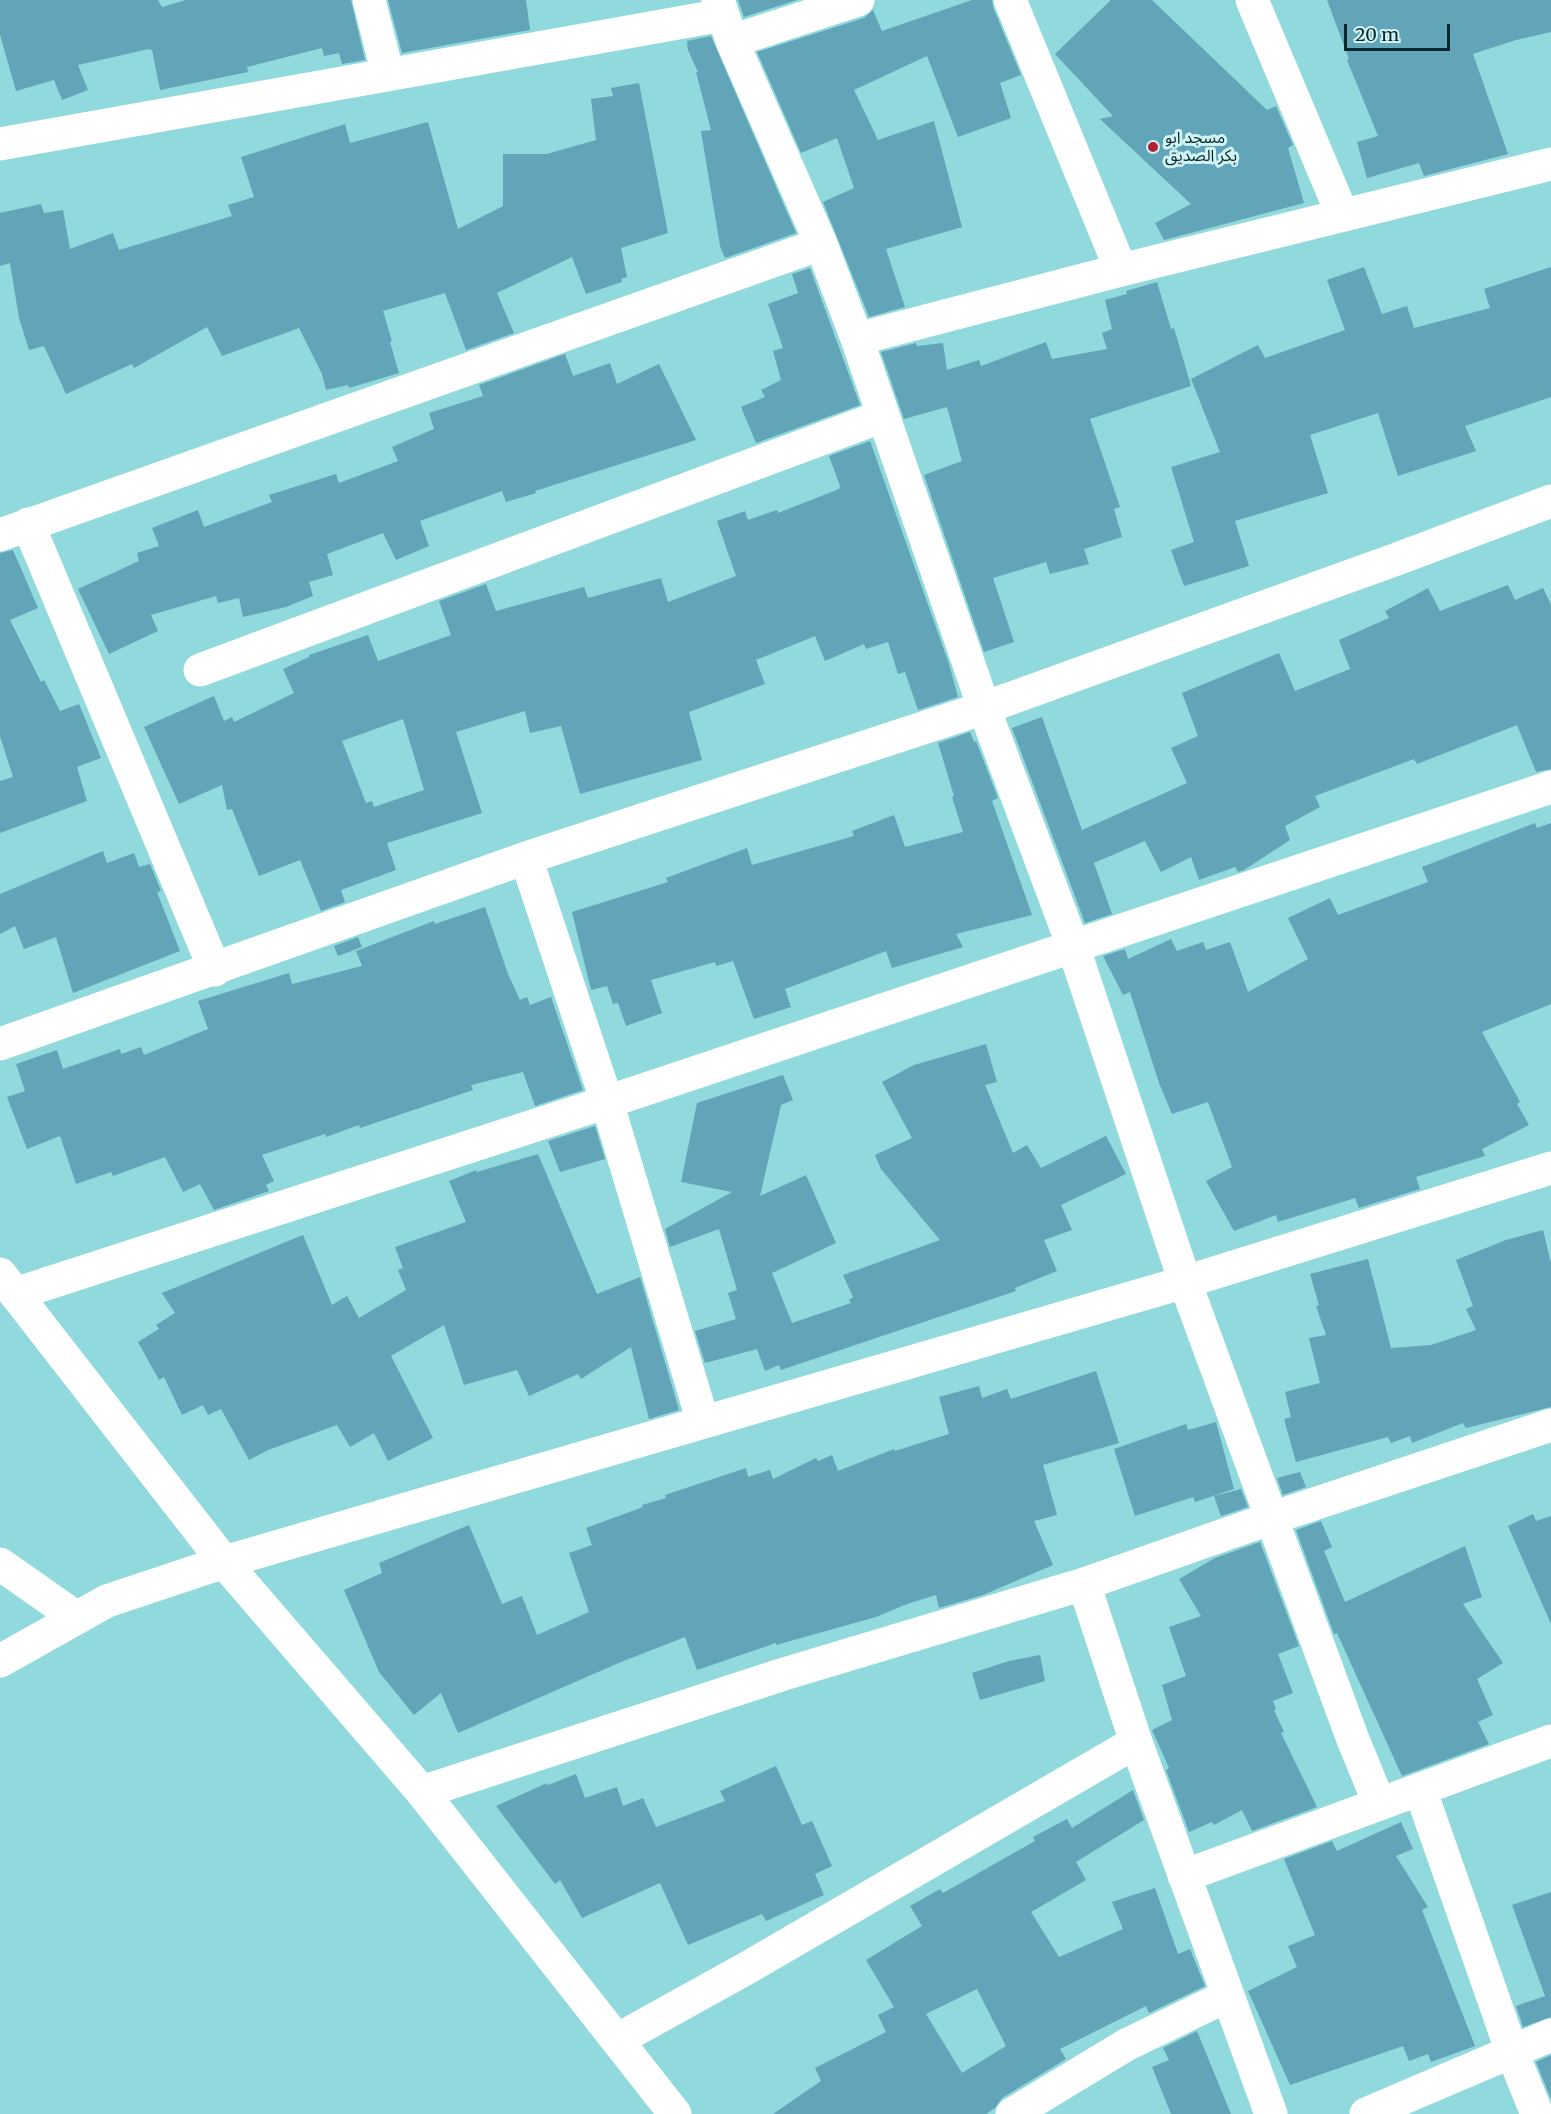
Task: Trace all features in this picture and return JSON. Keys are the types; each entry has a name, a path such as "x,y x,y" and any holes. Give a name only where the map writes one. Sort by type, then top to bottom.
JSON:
{"street":[{"path":"369,0 388,75"},
{"path":"0,144 388,75 724,19 858,0"},
{"path":"1010,0 1121,270"},
{"path":"1252,0 1342,214"},
{"path":"724,19 821,244 857,339 984,708 1073,946 1185,1282 1379,1803"},
{"path":"857,339 1342,214 1551,164"},
{"path":"215,970 14,530 821,244"},
{"path":"200,670 883,416"},
{"path":"0,1044 215,970 526,858 984,708 1397,560 1551,501"},
{"path":"675,2114 422,1792 224,1562 8,1284 607,1102 1551,787"},
{"path":"526,858 607,1102 703,1422"},
{"path":"0,1661 107,1601 224,1562 1185,1282 1551,1168"},
{"path":"422,1792 784,1674 1084,1584 1272,1518 1551,1425"},
{"path":"0,1564 77,1618"},
{"path":"1084,1584 1136,1742 1271,2114"},
{"path":"1184,1876 1551,1741"},
{"path":"616,2040 747,1968 1136,1742"},
{"path":"1420,1789 1512,2052 1537,2114"},
{"path":"1012,2114 1126,2045 1227,1996"},
{"path":"1366,2114 1551,2035"}],"building":[{"path":"0,0 158,0 162,7 186,0 351,0 365,60 342,64 339,53 324,56 322,48 247,67 248,72 160,90 152,50 149,49 78,65 88,90 62,100 54,80 16,91 0,35"},
{"path":"388,0 526,0 530,30 402,53"},
{"path":"738,0 797,0 744,17"},
{"path":"972,0 992,0 1021,75 1000,83 1011,118 958,137 927,56 854,90 878,140 934,121 962,227 886,249 905,307 869,317 823,202 854,188 837,138 801,153 757,52 864,18 873,10 882,31"},
{"path":"1111,0 1152,0 1267,110 1276,106 1293,145 1288,148 1304,203 1164,240 1155,223 1191,204 1100,119 1113,116 1055,54"},
{"path":"1327,0 1551,0 1551,32 1516,40 1473,54 1508,154 1424,176 1419,163 1367,178 1357,142 1378,136 1347,60 1349,59"},
{"path":"711,36 796,233 725,258 720,246 701,131 711,130 696,72 698,72 688,50 687,41"},
{"path":"639,83 668,233 621,248 627,277 621,279 622,282 586,294 572,257 497,293 514,333 466,350 445,293 383,311 399,373 349,388 348,385 326,390 322,374 299,328 222,356 207,327 134,368 132,364 66,394 44,346 29,350 19,318 10,263 0,266 0,213 41,204 44,213 63,210 70,249 113,233 119,250 232,216 228,205 254,197 241,157 345,124 350,143 428,122 458,229 503,206 503,154 547,154 596,140 591,99 613,96 611,88"},
{"path":"1364,267 1382,314 1407,306 1414,328 1490,308 1484,289 1551,267 1551,397 1465,426 1476,451 1398,476 1378,413 1310,435 1328,493 1235,521 1249,566 1184,586 1171,550 1194,542 1171,467 1220,452 1191,379 1258,345 1265,358 1345,330 1327,280"},
{"path":"810,268 860,405 756,443 741,407 765,397 761,390 781,380 773,351 783,348 768,304 798,293 792,274"},
{"path":"1157,282 1171,329 1174,328 1191,386 1090,419 1120,507 1114,509 1122,537 1084,549 1089,564 1050,574 1046,562 993,578 1014,642 984,652 924,475 962,461 947,407 904,419 881,352 916,343 917,346 943,343 947,370 979,360 981,366 1046,342 1052,359 1107,349 1102,333 1112,329 1105,300"},
{"path":"565,354 573,376 610,363 617,384 659,364 696,440 506,502 502,491 420,521 429,546 396,560 383,533 327,554 333,575 309,582 313,596 286,607 243,617 239,598 218,603 216,596 151,615 158,631 109,654 78,589 139,561 137,553 159,546 152,528 198,510 204,527 272,502 269,495 336,474 339,483 398,461 392,447 434,429 429,413 483,396 479,385"},
{"path":"870,441 949,664 958,697 918,710 905,672 898,674 888,642 866,649 864,644 825,661 815,636 756,660 765,684 689,712 702,760 580,794 561,726 530,733 525,711 456,732 482,813 387,843 396,870 341,890 345,902 321,911 300,860 259,876 232,809 227,810 222,785 179,804 144,727 214,696 224,721 232,717 234,722 294,693 283,669 309,655 368,635 378,661 451,635 439,601 486,584 496,611 584,587 588,598 661,578 668,602 736,576 717,521 745,511 748,520 777,510 778,513 839,489 840,486 829,456","holes":["403,719 424,790 374,807 372,801 366,803 342,741"]},
{"path":"13,550 38,608 10,620 41,682 44,680 60,711 79,704 101,758 77,767 87,801 0,833 0,781 13,777 0,736 0,553"},
{"path":"1508,585 1515,600 1543,588 1551,605 1551,769 1536,772 1517,725 1417,764 1414,759 1315,796 1320,807 1285,826 1290,840 1238,872 1235,867 1199,880 1191,857 1161,872 1145,841 1094,863 1112,914 1085,923 1012,728 1042,717 1082,830 1187,783 1171,748 1198,736 1182,693 1279,653 1295,691 1350,669 1339,640 1389,618 1385,611 1428,588 1440,611"},
{"path":"970,732 974,742 976,741 998,798 992,801 1032,915 956,934 963,947 892,968 886,951 785,989 791,1007 754,1019 733,961 716,966 715,962 651,980 662,1013 626,1026 618,1003 613,1004 607,986 591,990 572,912 668,882 666,878 747,848 752,865 854,836 852,831 894,815 905,847 963,832 938,743"},
{"path":"1535,823 1537,828 1551,823 1551,1004 1482,1032 1520,1102 1517,1104 1529,1125 1482,1149 1485,1156 1416,1177 1420,1189 1359,1208 1355,1198 1278,1222 1276,1215 1234,1231 1206,1181 1232,1167 1208,1102 1172,1114 1159,1083 1130,992 1123,995 1103,956 1125,949 1128,959 1171,939 1177,951 1203,942 1206,950 1230,942 1248,992 1308,959 1288,918 1330,898 1338,915 1428,882 1422,867"},
{"path":"103,851 107,863 134,853 139,867 150,864 161,891 157,892 180,951 73,993 56,937 24,949 15,926 0,934 0,894"},
{"path":"485,907 508,974 520,1000 527,997 530,1005 551,997 583,1090 535,1106 523,1072 471,1085 473,1090 360,1128 359,1125 326,1137 325,1134 262,1155 274,1181 266,1185 269,1191 214,1210 200,1184 183,1192 165,1157 113,1176 111,1172 76,1184 60,1136 27,1149 7,1097 25,1091 16,1064 57,1050 63,1069 120,1049 121,1054 141,1047 144,1055 208,1029 198,1001 289,973 292,984 362,966 356,951 434,921 435,924"},
{"path":"358,937 362,947 338,956 334,946"},
{"path":"986,1044 997,1082 985,1085 1013,1153 1027,1145 1041,1168 1106,1136 1126,1174 1061,1205 1072,1230 1044,1240 1057,1271 1015,1288 1016,1291 781,1370 779,1365 765,1371 757,1349 705,1363 695,1331 736,1319 728,1293 737,1290 719,1229 670,1247 665,1229 732,1192 681,1182 697,1103 783,1075 793,1100 781,1105 760,1196 806,1175 836,1243 772,1273 792,1323 851,1303 849,1300 853,1297 843,1275 940,1240 881,1169 875,1155 912,1138 882,1082 914,1065"},
{"path":"595,1126 605,1159 560,1172 548,1141"},
{"path":"538,1154 597,1294 640,1277 679,1410 649,1419 631,1347 581,1379 578,1374 529,1396 517,1370 464,1385 444,1325 391,1356 433,1438 388,1461 374,1433 350,1447 337,1425 268,1450 249,1460 221,1409 208,1415 203,1405 182,1415 164,1377 159,1380 138,1342 159,1329 156,1325 175,1313 162,1293 303,1235 332,1305 347,1296 359,1318 406,1290 398,1270 403,1268 395,1247 466,1222 449,1181 476,1170 477,1172"},
{"path":"1543,1230 1551,1263 1551,1407 1466,1428 1463,1423 1412,1443 1410,1436 1391,1443 1388,1437 1296,1462 1284,1419 1291,1417 1285,1392 1320,1383 1309,1338 1326,1335 1316,1306 1319,1305 1310,1274 1368,1259 1391,1348 1431,1345 1476,1330 1466,1309 1473,1306 1456,1260 1506,1240"},
{"path":"1096,1371 1119,1443 1043,1465 1057,1515 1034,1521 1053,1565 983,1595 939,1608 936,1595 876,1617 776,1645 776,1643 697,1670 685,1637 621,1662 458,1733 441,1693 414,1715 379,1672 344,1590 382,1573 379,1563 469,1525 502,1604 522,1596 537,1635 589,1612 569,1553 592,1545 586,1528 643,1507 642,1505 666,1498 665,1495 746,1468 748,1477 770,1470 773,1479 816,1458 818,1461 832,1455 838,1471 894,1449 895,1451 949,1434 939,1397 979,1386 982,1398 1007,1389 1011,1399"},
{"path":"1216,1422 1234,1489 1195,1502 1193,1497 1135,1516 1114,1449 1186,1424 1188,1430"},
{"path":"1300,1472 1306,1487 1283,1495 1277,1478"},
{"path":"1241,1489 1248,1507 1221,1516 1214,1496"},
{"path":"1533,1514 1536,1521 1551,1516 1551,1624 1508,1526"},
{"path":"1321,1521 1332,1547 1324,1551 1345,1602 1465,1546 1482,1597 1463,1604 1503,1663 1477,1679 1493,1715 1478,1722 1489,1744 1402,1776 1337,1633 1334,1634 1296,1530"},
{"path":"1260,1542 1299,1646 1278,1654 1293,1693 1273,1701 1276,1709 1274,1710 1284,1732 1281,1733 1317,1807 1252,1831 1242,1810 1214,1825 1212,1822 1189,1832 1166,1770 1169,1768 1152,1730 1172,1720 1162,1685 1186,1676 1169,1627 1201,1616 1179,1579 1215,1558"},
{"path":"1040,1655 1045,1681 980,1700 972,1673 1009,1661"},
{"path":"776,1766 802,1825 812,1821 832,1866 815,1874 824,1895 766,1921 762,1914 688,1945 660,1883 582,1918 560,1880 555,1884 496,1806 547,1783 547,1785 551,1784 576,1774 585,1798 617,1787 623,1806 643,1798 656,1827 725,1801 720,1791"},
{"path":"1133,1790 1144,1820 1076,1862 1086,1880 1031,1912 1059,1957 1123,1929 1112,1902 1155,1888 1178,1954 1190,1949 1205,1986 1149,2013 1146,2006 1060,2049 1066,2059 1002,2098 995,2108 986,2114 773,2114 821,2081 815,2068 886,2032 878,2015 894,2007 866,1960 922,1926 910,1906 940,1889 943,1893 1035,1841 1033,1837 1067,1819 1072,1828","holes":["977,1989 1006,2046 962,2073 926,2014"]},
{"path":"1401,1822 1413,1849 1396,1856 1428,1907 1422,1910 1475,2046 1431,2062 1428,2054 1409,2061 1403,2046 1290,2085 1248,1991 1297,1967 1288,1946 1315,1935 1284,1859 1332,1841 1337,1851"},
{"path":"1551,1892 1551,2017 1523,2027 1516,2006 1545,1996 1512,1905"},
{"path":"1197,2031 1231,2114 1171,2114 1152,2067 1169,2060 1163,2048"},
{"path":"1551,2055 1551,2099 1536,2062"}],"place":[{"name":"مسجد ابو بكر الصديق","path":"1153,147"}]}
